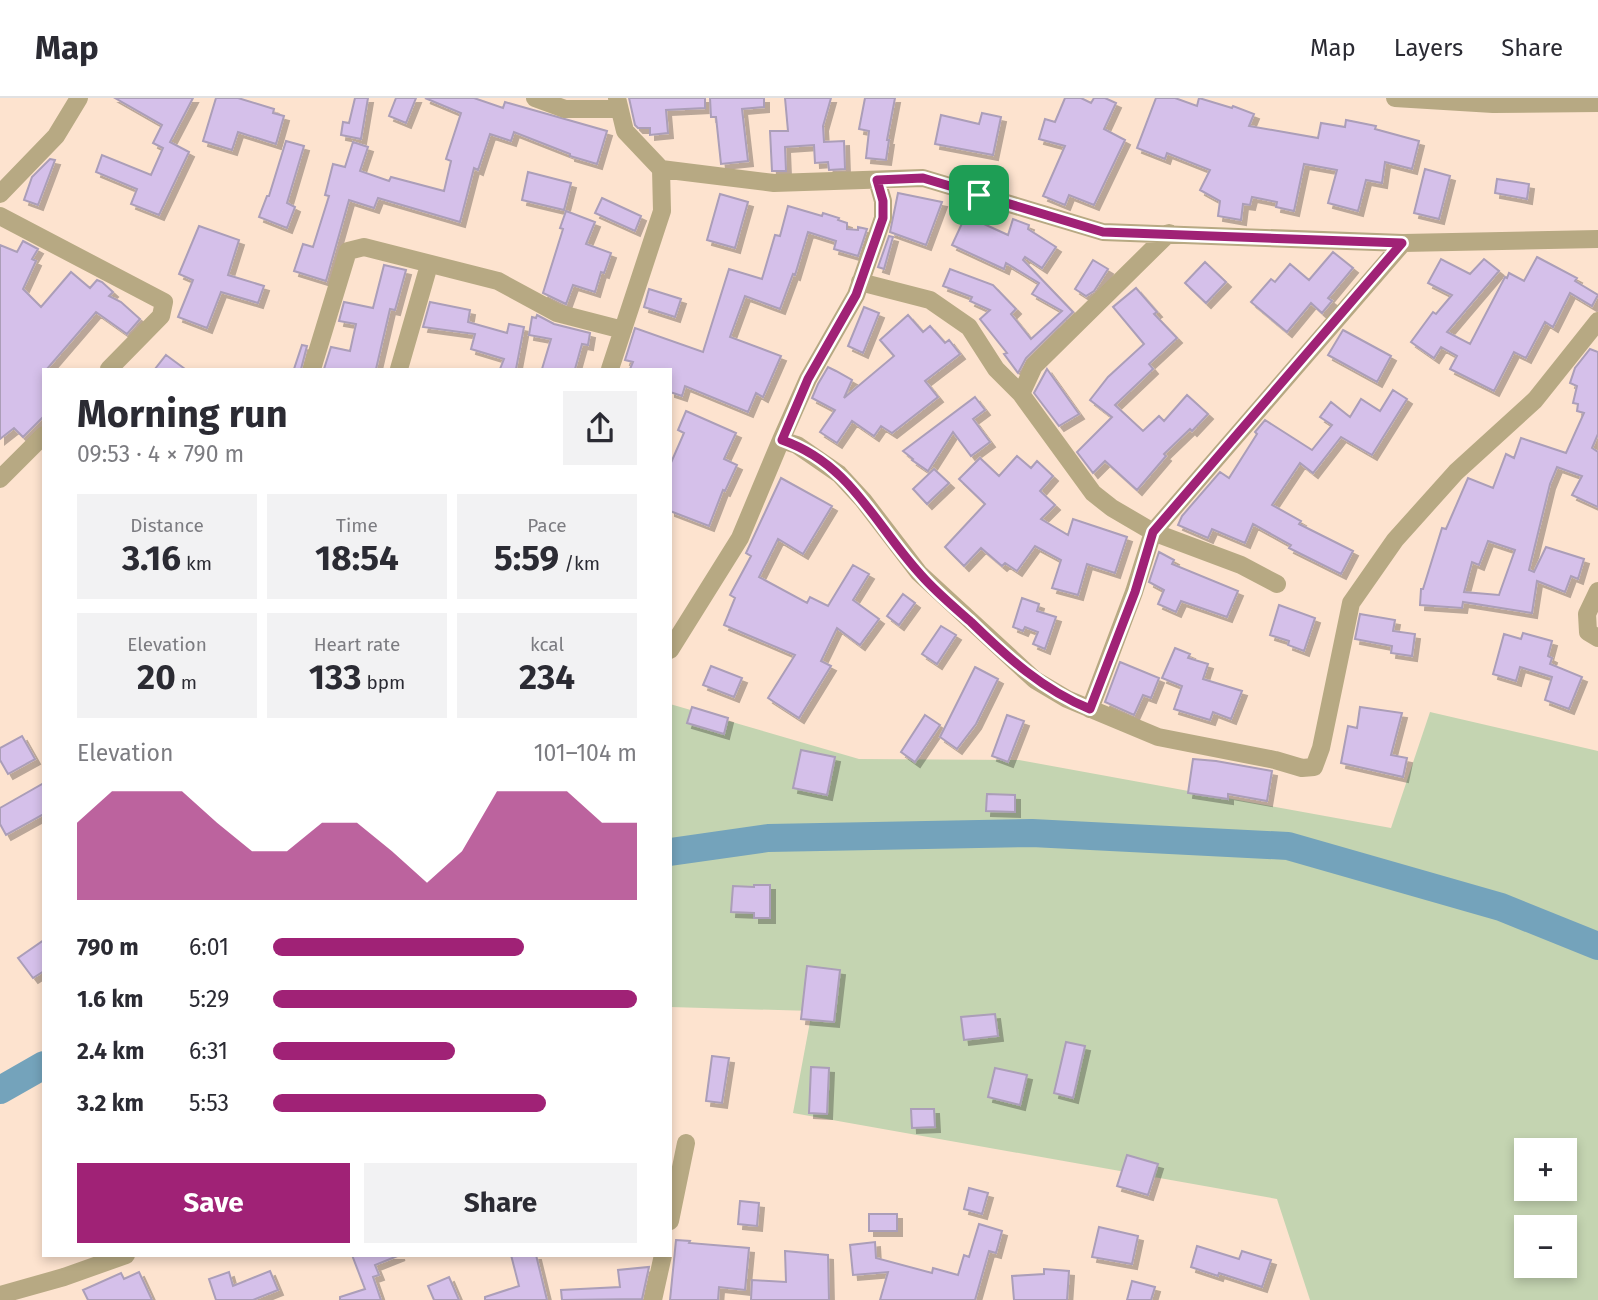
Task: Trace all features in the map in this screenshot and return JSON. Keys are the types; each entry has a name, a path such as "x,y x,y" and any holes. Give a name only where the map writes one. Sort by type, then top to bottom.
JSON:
{"street":[{"path":"0,194 56,136 79,98"},
{"path":"534,98 565,109 618,104 625,131 661,169 774,183 923,178 1103,232 1402,243 1598,239"},
{"path":"1395,98 1598,103"},
{"path":"610,368 662,211 661,169"},
{"path":"672,647 740,538 808,379 851,304 883,218 883,201 877,180"},
{"path":"0,216 164,302 161,316 110,368"},
{"path":"1021,394 1034,366 1169,233"},
{"path":"1090,709 1135,592 1153,532 1402,243"},
{"path":"312,368 348,250 364,247 498,281 557,313 623,330"},
{"path":"399,368 429,265"},
{"path":"860,282 930,300 969,327 996,369 1021,394 1093,493 1112,508 1153,532 1241,565 1277,584"},
{"path":"782,440 797,445 839,474 863,500 919,573 1035,680 1067,699 1158,737 1275,760 1302,768 1314,766 1321,748 1352,603 1395,540 1456,472 1535,400 1598,321"},
{"path":"0,480 42,437"},
{"path":"1598,591 1587,614 1588,632 1598,638"},
{"path":"672,1211 686,1143"},
{"path":"0,1295 64,1277 120,1257"},
{"path":"653,1300 663,1257"}],"green space":[{"path":"672,705 859,759 1019,760 1391,828 1430,712 1598,751 1598,1300 1310,1300 1277,1199 793,1113 812,1011 672,1007"}],"building":[{"path":"115,98 193,98 170,142 189,152 159,215 131,204 137,189 96,172 102,155 151,175 163,148 153,143 162,125"},
{"path":"216,98 238,98 274,109 273,113 284,116 276,144 238,132 232,150 203,141"},
{"path":"355,98 368,98 361,139 341,135 343,122 349,123"},
{"path":"396,98 416,98 406,123 389,116"},
{"path":"425,98 474,98 503,108 505,102 607,131 597,164 570,156 514,132 511,141 490,134 478,170 474,168 460,222 378,198 374,208 349,200 326,281 294,271 303,244 313,247 329,196 325,195 333,164 345,167 353,142 368,147 360,171 389,181 391,177 444,191 451,161 446,159 461,113"},
{"path":"629,98 705,98 705,108 666,110 668,133 650,135 650,128 638,128 635,125"},
{"path":"710,98 764,98 764,107 742,109 748,161 721,164 716,117 711,117"},
{"path":"785,98 831,98 823,126 824,142 844,141 845,169 829,170 828,162 815,163 814,145 785,147 786,171 772,171 770,131 788,131"},
{"path":"865,98 895,98 886,160 866,158 869,131 859,129"},
{"path":"1065,98 1081,98 1091,103 1094,98 1105,98 1116,103 1104,129 1125,140 1094,205 1069,195 1065,205 1043,196 1065,146 1039,139 1045,119 1055,122"},
{"path":"1156,98 1175,98 1197,106 1199,98 1232,108 1233,106 1254,114 1249,126 1318,138 1321,123 1345,127 1346,120 1376,126 1375,129 1419,141 1412,169 1385,162 1382,183 1366,180 1358,211 1328,203 1337,170 1304,164 1294,211 1276,207 1277,202 1252,197 1250,205 1243,204 1241,220 1218,216 1220,201 1200,190 1210,170 1167,153 1165,159 1137,148"},
{"path":"982,113 1001,117 993,155 935,144 941,115 979,124"},
{"path":"286,141 304,146 287,203 295,207 287,228 259,217 269,196"},
{"path":"50,159 55,160 38,205 24,200 32,177"},
{"path":"1425,169 1450,176 1439,219 1414,213"},
{"path":"528,172 571,183 564,210 522,200"},
{"path":"1497,179 1529,184 1527,199 1495,193"},
{"path":"898,193 942,202 926,245 890,232"},
{"path":"720,194 748,202 735,248 707,240"},
{"path":"602,198 641,216 635,231 595,213"},
{"path":"788,206 839,218 838,220 847,223 847,229 867,229 858,256 834,249 836,241 808,232 795,275 793,274 780,309 745,296 730,337 781,356 763,397 756,393 748,412 685,386 682,396 672,393 672,368 630,368 633,362 625,360 635,328 703,352 729,269 762,279 775,235 780,236"},
{"path":"566,211 595,222 586,244 611,253 595,292 573,285 566,304 543,293"},
{"path":"964,219 972,223 973,219 1008,235 1013,219 1029,225 1028,229 1056,247 1042,268 1025,257 1023,260 1073,312 1026,358 1018,373 1004,354 1007,353 980,319 990,310 970,301 972,297 943,286 950,269 993,285 1016,309 1011,314 1031,339 1062,311 1032,294 1039,283 1006,263 1004,269 952,245"},
{"path":"199,226 239,240 228,275 264,286 258,303 221,292 207,328 178,317 193,280 179,274"},
{"path":"889,236 893,237 884,269 878,267"},
{"path":"23,241 38,249 32,259 36,261 23,289 41,307 71,272 90,288 97,280 102,282 113,292 109,296 121,302 140,319 127,334 96,312 48,368 42,368 42,418 23,437 14,428 0,439 0,245 17,252"},
{"path":"1333,252 1353,268 1328,298 1332,301 1322,313 1311,303 1287,332 1251,302 1271,279 1275,282 1290,264 1309,280"},
{"path":"1537,257 1577,278 1575,281 1598,295 1592,306 1570,293 1553,327 1545,322 1526,358 1514,352 1494,391 1450,369 1457,356 1441,347 1434,358 1411,342 1433,312 1436,314 1452,295 1428,283 1441,259 1470,274 1484,259 1499,271 1447,332 1470,344 1505,277 1507,278 1509,273 1524,281"},
{"path":"1093,260 1108,269 1094,291 1086,296 1075,289"},
{"path":"1205,262 1226,282 1206,303 1185,283"},
{"path":"384,265 406,270 395,310 390,309 376,368 324,368 331,347 350,351 356,324 339,321 344,302 373,308"},
{"path":"1136,288 1157,312 1154,314 1177,338 1149,364 1153,369 1115,405 1143,431 1159,416 1164,421 1187,395 1208,414 1164,454 1166,456 1137,490 1105,461 1093,473 1077,452 1112,417 1090,400 1108,377 1144,344 1113,307"},
{"path":"649,289 681,299 675,317 644,307"},
{"path":"430,302 470,310 468,322 507,333 509,324 524,327 516,368 500,368 504,359 471,349 475,334 423,327"},
{"path":"864,307 879,313 863,353 848,346"},
{"path":"537,315 554,324 590,333 588,345 582,344 575,368 542,368 551,339 529,335 532,317 536,318"},
{"path":"908,315 923,332 930,326 945,343 949,340 960,354 925,381 938,397 892,433 881,426 874,436 852,421 837,443 820,432 835,410 812,398 828,367 852,380 844,398 894,356 880,340"},
{"path":"1343,330 1391,356 1377,382 1328,355"},
{"path":"302,345 307,346 301,368 294,368"},
{"path":"1590,349 1598,352 1598,434 1592,448 1598,452 1598,507 1572,495 1582,476 1557,467 1550,484 1529,570 1534,572 1546,547 1584,559 1578,579 1571,576 1565,592 1537,581 1532,613 1463,602 1462,608 1420,605 1421,589 1442,528 1446,529 1468,478 1493,488 1506,454 1514,458 1521,438 1566,453 1584,413 1577,411 1578,404 1573,403 1577,386 1570,383 1575,368","holes":["1488,541 1515,550 1499,595 1464,592 1472,562 1479,565"]},
{"path":"166,355 184,368 156,368"},
{"path":"1047,369 1079,414 1059,426 1034,393"},
{"path":"1393,390 1407,399 1372,455 1341,437 1313,473 1300,463 1272,505 1301,521 1299,524 1353,551 1341,574 1289,548 1291,545 1253,524 1245,543 1212,529 1208,538 1178,525 1182,516 1220,472 1229,478 1257,434 1255,432 1265,420 1312,450 1332,425 1320,417 1331,402 1350,417 1361,399 1380,411"},
{"path":"975,397 985,410 973,419 990,442 971,456 953,432 928,471 903,451"},
{"path":"686,411 736,433 724,459 737,465 725,491 723,490 709,526 672,512 672,460 684,433 678,430"},
{"path":"1017,456 1031,468 1037,461 1053,476 1040,491 1055,505 1041,519 1068,535 1073,519 1127,537 1115,573 1087,564 1078,595 1052,588 1061,560 1035,546 1017,571 1005,563 1002,566 981,548 964,566 945,547 985,504 959,479 980,458 999,476"},
{"path":"934,469 949,483 927,504 913,489"},
{"path":"781,478 832,506 803,554 778,539 759,577 807,603 810,597 828,606 853,565 869,574 853,600 879,619 860,645 837,628 821,661 831,666 799,718 768,698 795,655 724,625 735,598 730,595 751,556 746,553"},
{"path":"1159,552 1174,560 1172,564 1238,591 1227,617 1181,601 1176,612 1158,604 1164,590 1149,582"},
{"path":"903,594 915,603 899,625 887,616"},
{"path":"1022,598 1039,604 1037,611 1056,617 1045,649 1033,644 1038,632 1025,627 1023,631 1013,627"},
{"path":"1279,605 1315,618 1304,651 1288,645 1289,641 1270,635"},
{"path":"1360,614 1395,620 1393,631 1415,634 1412,656 1391,653 1392,646 1355,639"},
{"path":"941,626 956,635 937,664 922,654"},
{"path":"1523,633 1552,641 1548,656 1552,658 1550,664 1582,677 1569,709 1545,700 1552,677 1520,667 1516,681 1493,674 1504,634 1521,639"},
{"path":"1175,648 1190,654 1188,658 1208,664 1203,679 1242,691 1231,719 1213,712 1210,720 1174,709 1182,686 1162,678"},
{"path":"1120,662 1159,678 1151,698 1143,695 1134,715 1105,702"},
{"path":"711,666 742,678 734,697 703,685"},
{"path":"975,667 998,679 976,724 957,749 940,737"},
{"path":"692,707 728,718 724,734 687,723"},
{"path":"1360,707 1402,713 1391,755 1407,758 1403,777 1341,763 1348,726 1357,728"},
{"path":"925,715 940,725 915,762 901,752"},
{"path":"1007,715 1024,721 1008,762 992,756"},
{"path":"22,736 35,759 8,774 0,760 0,748"},
{"path":"801,750 835,757 827,795 793,788"},
{"path":"1193,759 1272,771 1267,801 1228,794 1228,799 1188,793"},
{"path":"42,784 42,815 6,835 0,824 0,808"},
{"path":"987,794 1015,795 1015,812 986,811"},
{"path":"770,885 770,918 754,918 754,913 731,912 733,886"},
{"path":"42,941 42,972 33,978 18,958"},
{"path":"807,966 840,970 834,1022 801,1019"},
{"path":"995,1014 998,1036 964,1040 961,1017"},
{"path":"1066,1042 1085,1046 1073,1098 1054,1093"},
{"path":"712,1056 729,1058 722,1103 706,1101"},
{"path":"811,1067 829,1068 827,1114 809,1113"},
{"path":"995,1068 1027,1075 1020,1105 988,1097"},
{"path":"911,1109 934,1109 935,1127 912,1128"},
{"path":"1127,1155 1158,1164 1148,1195 1117,1186"},
{"path":"969,1188 988,1193 982,1214 964,1209"},
{"path":"740,1201 759,1203 757,1226 738,1224"},
{"path":"869,1214 897,1214 897,1231 869,1231"},
{"path":"979,1224 1002,1231 996,1253 989,1251 975,1300 880,1300 888,1272 853,1275 850,1245 875,1242 876,1258 932,1273 933,1268 958,1275 964,1255 969,1257"},
{"path":"1099,1227 1138,1236 1132,1264 1092,1257"},
{"path":"676,1240 749,1248 745,1290 719,1287 718,1300 670,1300"},
{"path":"1197,1246 1239,1259 1242,1251 1271,1260 1262,1287 1191,1267"},
{"path":"785,1251 828,1255 829,1300 751,1300 752,1280 786,1282"},
{"path":"353,1257 395,1257 375,1265 379,1275 373,1277 381,1300 340,1300 340,1297 365,1289"},
{"path":"512,1257 536,1257 547,1300 485,1300 485,1297 519,1286"},
{"path":"649,1267 642,1299 562,1300 561,1290 620,1287 618,1270"},
{"path":"1044,1269 1069,1271 1067,1300 1014,1300 1012,1276 1044,1274"},
{"path":"270,1271 278,1290 253,1300 216,1300 209,1279 229,1272 233,1286"},
{"path":"139,1272 152,1300 88,1300 83,1290 121,1273 124,1279"},
{"path":"449,1277 459,1300 434,1300 428,1286"},
{"path":"1132,1281 1155,1287 1151,1300 1127,1300"}],"waterway":[{"path":"672,852 768,838 1032,833 1288,846 1501,907 1598,946"},
{"path":"0,1090 42,1066"}],"route":[{"path":"923,178 979,195 1103,232 1402,243 1153,532 1135,592 1090,709 1035,680 919,573 863,500 839,474 797,445 782,440 808,379 856,295 883,218 883,201 877,180 923,178"}]}
